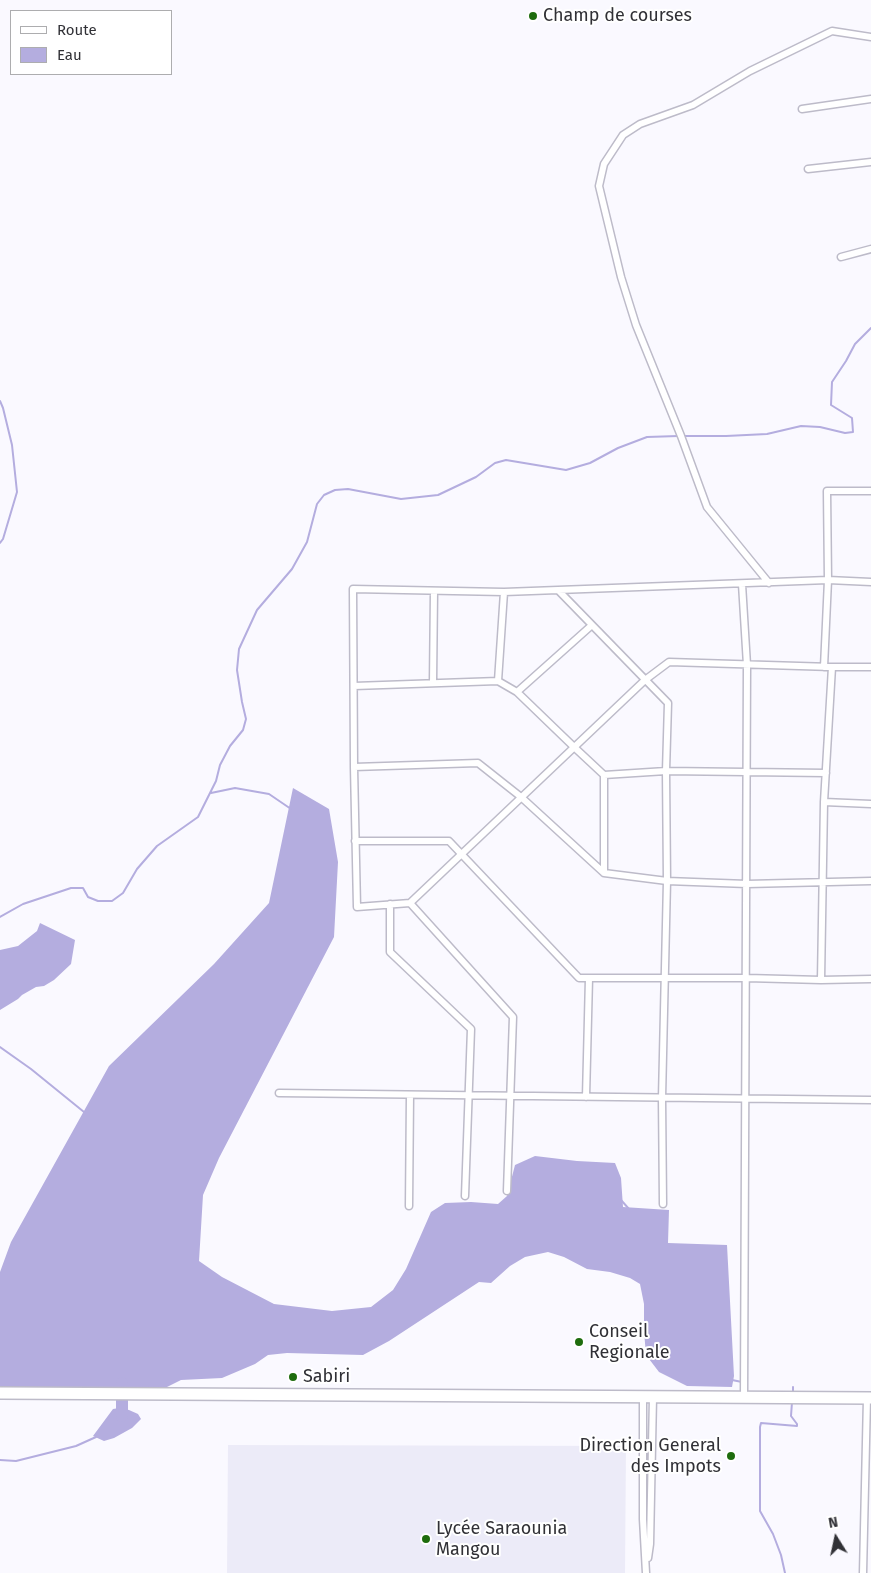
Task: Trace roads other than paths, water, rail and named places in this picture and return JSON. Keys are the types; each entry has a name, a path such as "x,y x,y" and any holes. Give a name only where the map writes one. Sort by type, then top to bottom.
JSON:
{"highway":[{"path":"0,1393 869,1398"}],"street":[{"path":"769,583 707,507 681,436 636,325 621,277 599,186 604,164 623,135 640,124 693,105 750,71 832,31 871,37"},
{"path":"802,109 871,99"},
{"path":"808,169 871,162"},
{"path":"841,257 871,249"},
{"path":"824,668 828,580 827,492 871,491"},
{"path":"871,582 828,580 504,592 353,589 357,907 410,903 645,680 669,662 871,668"},
{"path":"742,584 747,665 744,1398"},
{"path":"432,683 434,590"},
{"path":"558,590 668,703 666,771 667,881 662,1098 663,1204"},
{"path":"498,681 504,592"},
{"path":"517,692 592,625"},
{"path":"821,980 824,802 832,668"},
{"path":"354,686 498,681 517,692 604,775 666,771 826,773"},
{"path":"354,767 478,763 521,797 604,873 667,881 747,884 871,881"},
{"path":"604,775 604,873"},
{"path":"824,802 871,804"},
{"path":"355,841 449,841 579,978 871,979"},
{"path":"410,903 513,1017 507,1191"},
{"path":"390,904 390,952 471,1029 465,1196"},
{"path":"586,1097 589,978"},
{"path":"279,1093 871,1100"},
{"path":"409,1206 410,1095"},
{"path":"646,1571 650,1544 648,1397"},
{"path":"863,1573 869,1398"}],"water":[{"path":"293,788 329,809 338,862 334,937 219,1158 203,1195 199,1261 222,1277 274,1304 332,1311 371,1307 393,1290 406,1269 431,1212 445,1203 498,1204 507,1196 515,1165 535,1156 615,1163 621,1178 623,1207 669,1210 668,1243 727,1245 734,1376 732,1387 687,1386 659,1372 646,1355 644,1304 640,1284 630,1278 610,1272 587,1269 564,1257 548,1252 525,1257 510,1266 491,1283 479,1282 389,1341 363,1355 287,1353 268,1355 255,1364 222,1378 181,1380 167,1387 137,1390 0,1388 0,1272 11,1242 109,1066 214,964 269,903"},
{"path":"40,923 75,940 71,964 54,980 44,986 36,987 0,1010 0,950 18,946 37,931"},
{"path":"119,1408 138,1414 141,1419 132,1428 114,1438 104,1441 93,1436 113,1409"}],"waterway":[{"path":"683,436 767,434 801,426 820,427 845,433 853,432 852,418 831,405 832,382 855,344 871,328"},
{"path":"0,401 12,445 17,492 3,539 0,543"},
{"path":"0,917 23,904 71,888 83,888 88,897 98,901 112,901 123,893 137,869 157,846 198,817 216,781 220,765 230,746 243,730 246,719 237,670 239,649 257,610 292,569 307,542 317,504 324,495 335,490 348,489 401,499 438,495 476,477 495,463 506,460 566,470 590,463 618,448 647,437 678,436"},
{"path":"211,793 235,788 269,794 291,809"},
{"path":"0,1047 31,1069 84,1112"},
{"path":"621,1200 629,1209"},
{"path":"732,1380 742,1382"},
{"path":"122,1383 122,1416"},
{"path":"793,1387 793,1392"},
{"path":"785,1573 773,1534 760,1511 760,1427 761,1423 797,1426 791,1416 792,1402"},
{"path":"0,1460 16,1461 76,1446 96,1437"}],"place":[{"name":"Champ de courses","path":"533,16"},
{"name":"Conseil Regionale","path":"579,1342"},
{"name":"Sabiri","path":"293,1377"},
{"name":"Direction General des Impots","path":"731,1456"},
{"name":"Lycée Saraounia Mangou","path":"426,1539"}]}
